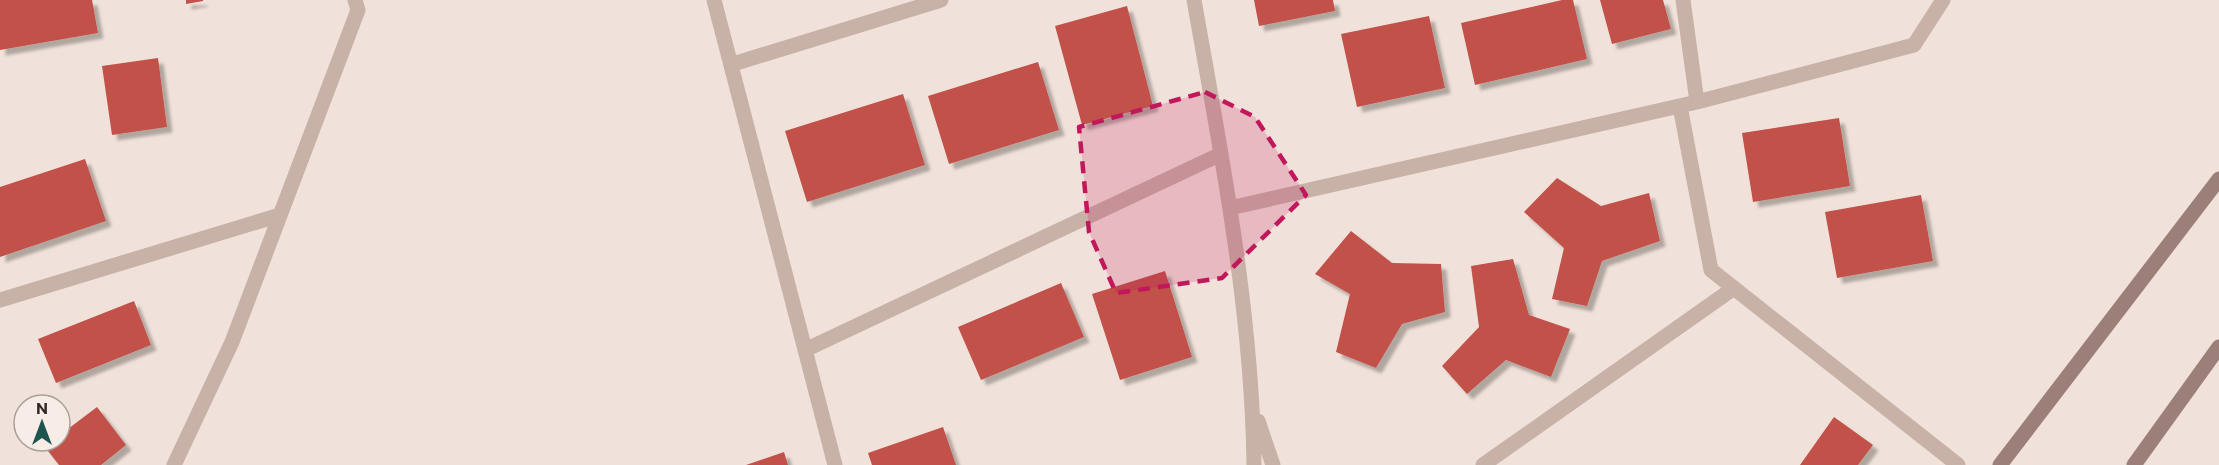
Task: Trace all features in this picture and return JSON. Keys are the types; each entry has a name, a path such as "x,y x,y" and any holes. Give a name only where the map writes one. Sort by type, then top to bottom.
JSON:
{"main road":[{"path":"2000,465 2219,179"},
{"path":"2134,465 2219,347"}],"street":[{"path":"174,465 232,342 358,10 355,0"},
{"path":"714,0 834,465"},
{"path":"732,64 940,0"},
{"path":"1194,0 1230,208 1253,406 1254,465"},
{"path":"1683,0 1697,102"},
{"path":"1230,208 1697,102 1914,45 1943,0"},
{"path":"1680,106 1711,270 1958,465"},
{"path":"805,350 1221,154"},
{"path":"0,300 280,215"},
{"path":"1483,465 1734,288"},
{"path":"1253,406 1273,465"}],"highlighted area":[{"path":"1205,92 1255,117 1306,195 1222,278 1116,293 1089,232 1079,127"}],"building":[{"path":"0,0 92,0 98,33 0,50"},
{"path":"186,0 203,0 203,1 186,4"},
{"path":"1254,0 1333,0 1335,11 1259,26"},
{"path":"1562,0 1573,0 1587,59 1475,85 1461,23"},
{"path":"1600,0 1663,0 1671,29 1612,44"},
{"path":"1127,6 1153,106 1082,125 1055,26"},
{"path":"1429,16 1445,88 1357,107 1341,34"},
{"path":"158,58 167,127 112,135 102,66"},
{"path":"1038,62 1059,130 949,164 928,96"},
{"path":"903,94 925,165 807,202 785,131"},
{"path":"1839,118 1850,186 1753,202 1742,133"},
{"path":"85,159 106,221 0,257 0,187"},
{"path":"1557,178 1601,206 1649,193 1660,241 1602,261 1587,306 1552,299 1564,248 1524,212"},
{"path":"1921,195 1933,261 1837,278 1825,212"},
{"path":"1351,231 1392,263 1441,264 1445,312 1402,324 1376,368 1336,352 1350,294 1315,274"},
{"path":"1513,259 1529,315 1570,329 1551,377 1506,360 1467,394 1442,366 1479,327 1471,266"},
{"path":"1165,271 1192,357 1120,380 1092,294"},
{"path":"1061,283 1084,337 981,380 958,327"},
{"path":"134,301 151,345 56,383 38,339"},
{"path":"97,407 126,445 101,465 59,465 50,453 72,453 72,426"},
{"path":"1834,417 1873,445 1858,465 1800,465"},
{"path":"943,427 956,465 872,465 868,453"},
{"path":"784,452 788,465 746,465"}]}
